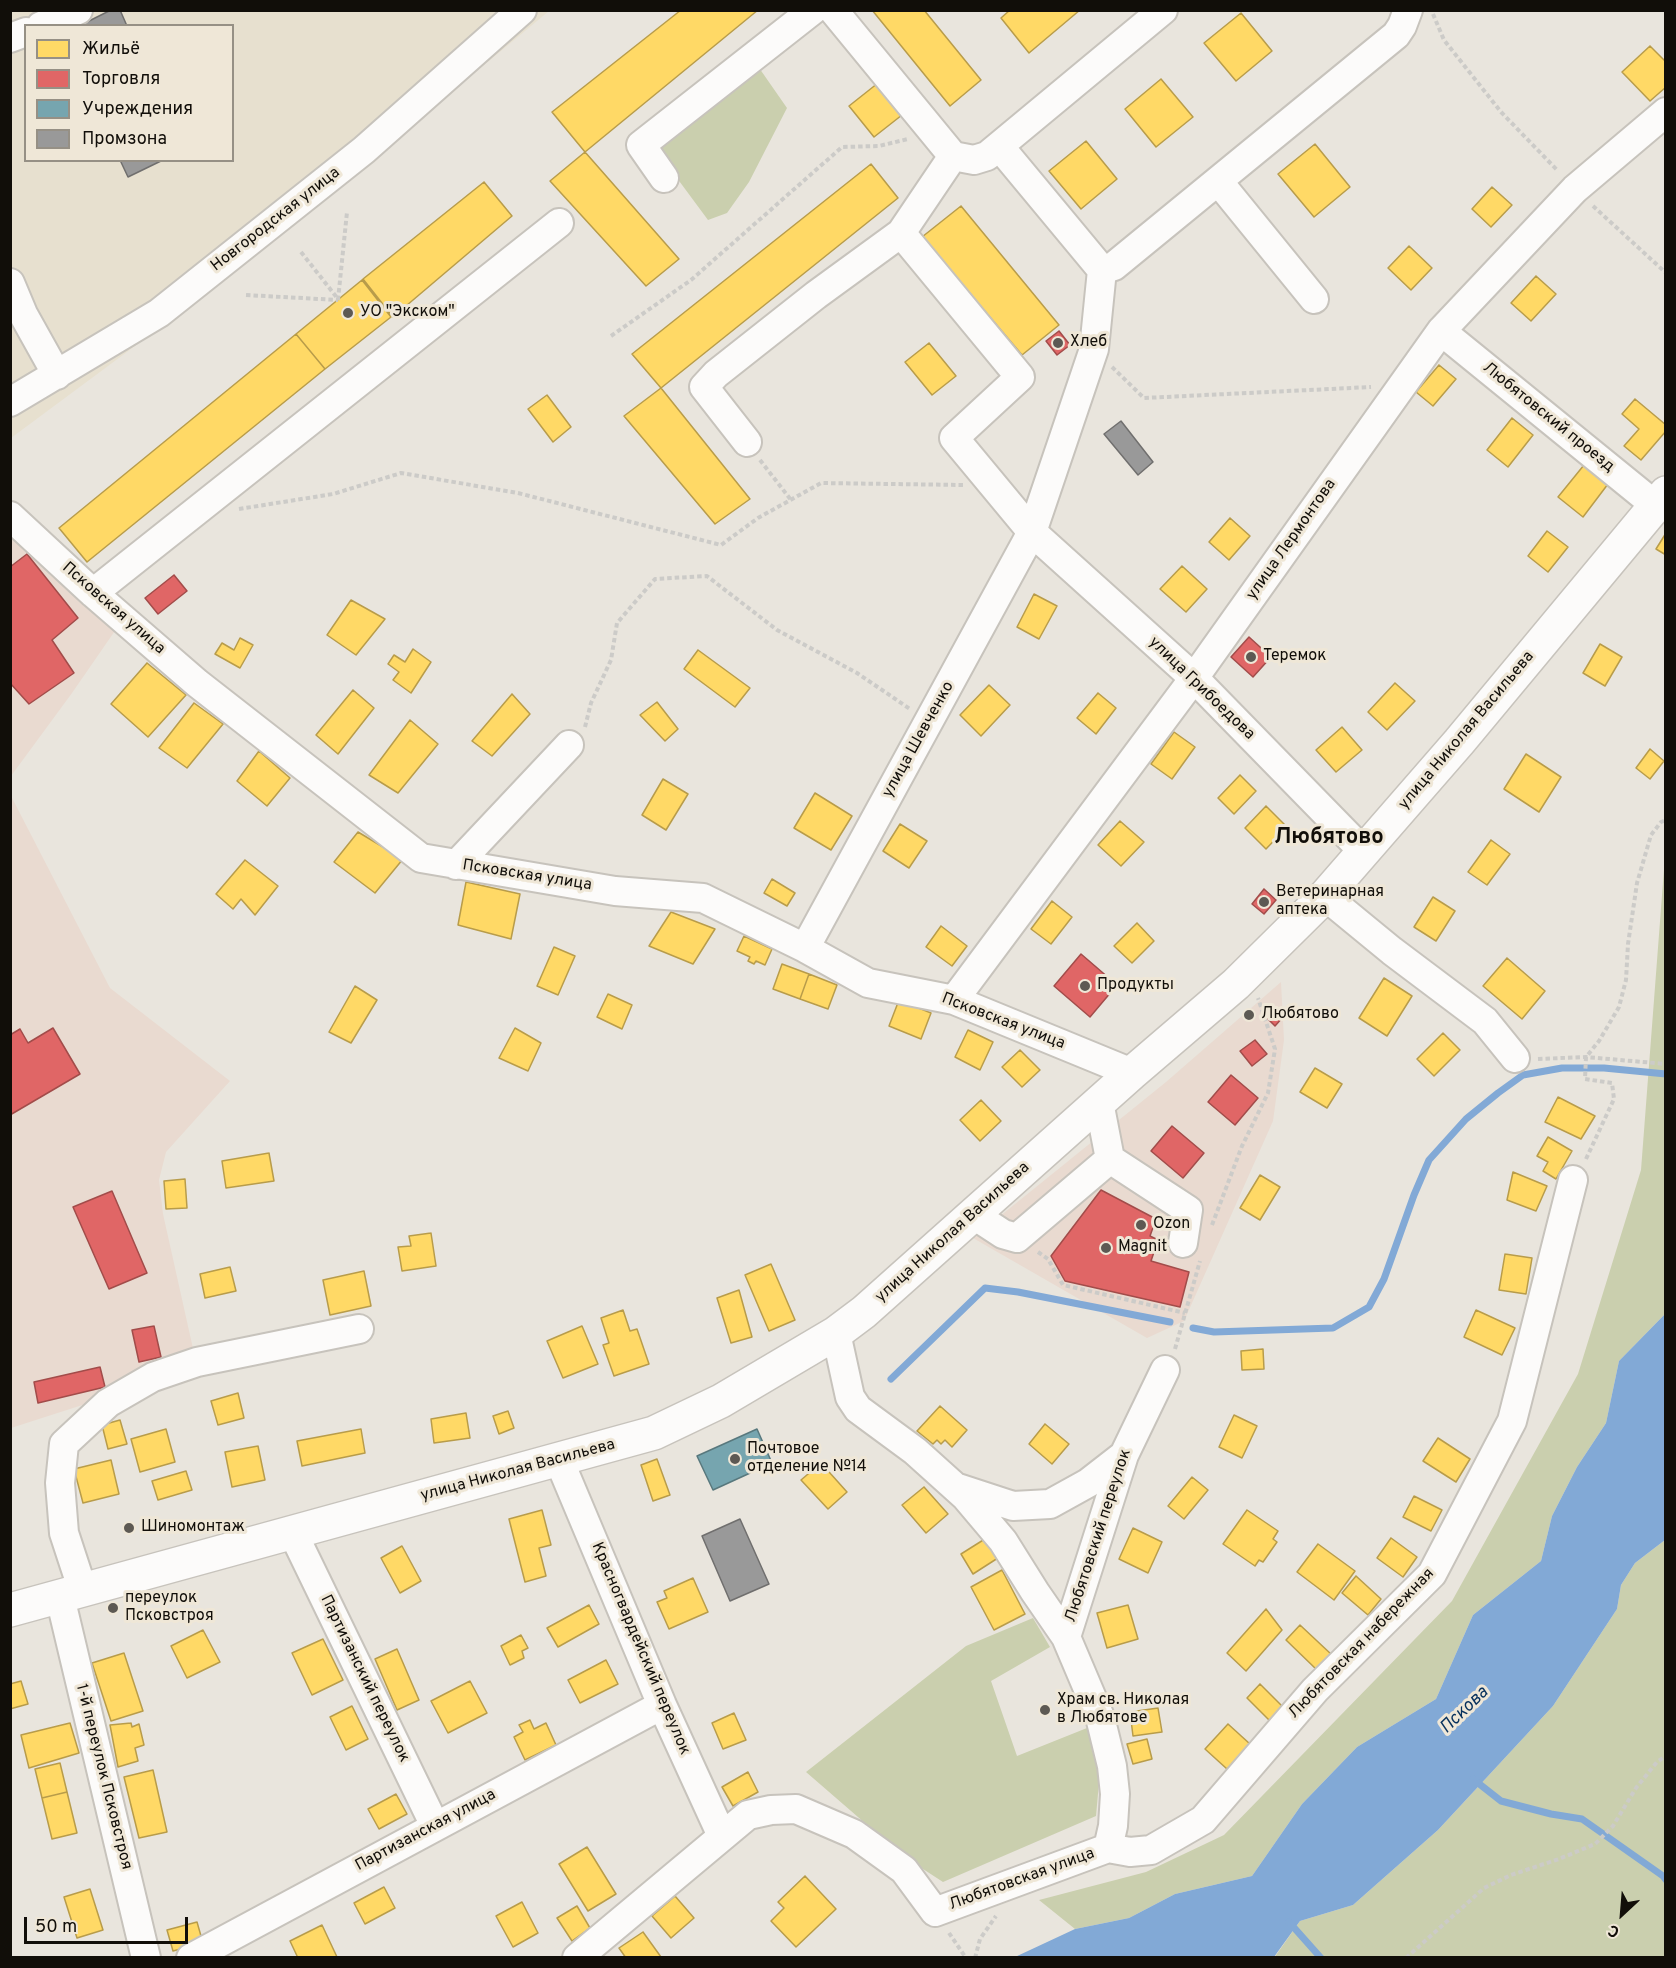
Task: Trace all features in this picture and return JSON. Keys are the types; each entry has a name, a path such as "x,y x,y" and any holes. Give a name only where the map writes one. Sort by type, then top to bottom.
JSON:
{"main road":[{"name":"улица Николая Васильева","path":"10,1610 654,1433 721,1401 836,1333 864,1312 1099,1102 1236,984 1324,896 1459,742 1660,499"}],"street":[{"path":"46,24 78,10"},
{"name":"Новгородская улица","path":"10,402 159,313 364,150 522,10"},
{"path":"664,178 641,145 813,10"},
{"path":"833,10 953,156 974,160 987,156 1163,10"},
{"path":"999,146 1102,270 1114,266 1396,35 1408,10"},
{"name":"улица Лермонтова","path":"954,1000 1194,678 1442,331 1575,189 1665,112"},
{"path":"747,442 704,387 716,374 816,295 901,233 953,156"},
{"path":"1218,181 1314,299"},
{"path":"93,593 559,223"},
{"name":"улица Грибоедова","path":"901,233 1020,377 954,438 1032,532 1194,678 1364,852"},
{"name":"улица Шевченко","path":"805,948 1032,532 1094,349 1102,270"},
{"path":"10,283 23,314 57,375"},
{"name":"Любятовский проезд","path":"1442,331 1660,499"},
{"name":"Псковская улица","path":"10,516 93,593 197,683 422,858 615,891 703,898 805,948 868,983 954,1000 1132,1073"},
{"path":"456,865 569,745"},
{"path":"1324,896 1485,1021 1515,1058"},
{"path":"1099,1102 1110,1159 1188,1210 1192,1248"},
{"path":"974,1215 1003,1234 1017,1238 1110,1159"},
{"name":"Любятовская набережная","path":"1108,1848 1130,1852 1151,1850 1203,1820 1316,1690 1432,1574 1512,1420 1573,1180"},
{"name":"1-й переулок Псковстроя","path":"146,1958 71,1594 60,1483 64,1444 108,1403 153,1377 197,1362 359,1329"},
{"name":"Любятовская улица","path":"722,1836 748,1815 759,1812 796,1809 814,1815 854,1834 904,1870 936,1912 1108,1848 1113,1826 1115,1794 1112,1766 1100,1718 1066,1637 1004,1541 957,1488 915,1451 858,1410 850,1397 836,1333"},
{"name":"Любятовский переулок","path":"1066,1637 1124,1455 1165,1370"},
{"path":"957,1488 1013,1506 1050,1504 1088,1483 1124,1455"},
{"name":"Красногвардейский переулок","path":"559,1460 662,1705 722,1836"},
{"name":"Партизанский переулок","path":"293,1533 435,1826"},
{"name":"Партизанская улица","path":"191,1958 662,1705"},
{"path":"577,1958 722,1836"}],"path":[{"path":"1431,10 1444,40 1501,112 1575,189 1665,273"},
{"path":"611,336 691,280 842,147 879,146 933,132"},
{"path":"338,300 347,212"},
{"path":"301,252 338,300"},
{"path":"246,295 338,300"},
{"path":"1094,349 1144,398 1402,386"},
{"path":"747,442 791,500"},
{"path":"197,510 229,511 333,494 401,473 518,492 721,545 758,519 821,483 994,486"},
{"path":"569,745 584,730 591,703 611,660 617,623 655,579 707,576 777,630 857,673 929,721"},
{"path":"1573,1180 1588,1157 1614,1099 1612,1083 1585,1079 1586,1057 1599,1041 1618,1007 1626,980 1628,944 1637,883 1651,835 1665,820"},
{"path":"1210,1232 1242,1146 1268,1093 1275,1049 1257,995"},
{"path":"1515,1058 1586,1057 1665,1064"},
{"path":"1017,1238 1048,1258 1063,1285 1185,1313"},
{"path":"1165,1370 1174,1350 1185,1313 1192,1248"},
{"path":"1406,1958 1484,1888 1511,1875 1595,1844 1613,1826 1636,1788 1657,1762 1665,1756"}],"shaded area":[{"path":"11,11 549,11 335,189 197,300 11,438"},
{"path":"11,519 119,625 11,776"},
{"path":"10,794 110,988 230,1081 166,1152 159,1180 163,1214 194,1353 101,1399 11,1428"},
{"path":"1281,982 1284,1040 1273,1121 1184,1321 1147,1338 973,1238 1166,1082"}],"green space":[{"path":"755,62 787,108 749,182 727,213 708,220 654,147"},
{"path":"1665,856 1665,1314 1619,1361 1606,1423 1577,1467 1552,1516 1541,1561 1473,1615 1436,1699 1357,1747 1302,1804 1252,1876 1175,1894 1129,1918 1075,1929 1039,1900 1146,1872 1224,1835 1452,1601 1578,1374 1641,1170"},
{"path":"1665,1540 1665,1957 1274,1958 1300,1921 1353,1905 1438,1830 1553,1706 1617,1609 1621,1585 1635,1563"},
{"path":"1033,1618 1050,1647 991,1681 1017,1756 1087,1728 1101,1760 1096,1816 943,1882 903,1856 806,1772 966,1646"}],"water":[{"name":"Пскова","path":"1665,1314 1665,1540 1635,1563 1621,1585 1617,1609 1553,1706 1438,1830 1353,1905 1300,1921 1274,1957 1015,1957 1075,1929 1129,1918 1175,1894 1252,1876 1302,1804 1357,1747 1436,1699 1473,1615 1541,1561 1552,1516 1577,1467 1606,1423 1619,1361"}],"building: Жильё":[{"path":"681,10 758,10 585,152 552,112"},
{"path":"872,10 924,10 981,80 950,106"},
{"path":"1010,10 1080,10 1029,53 1001,18"},
{"path":"1241,13 1272,51 1236,81 1204,43"},
{"path":"1650,46 1666,62 1666,87 1650,101 1622,72"},
{"path":"1161,79 1193,117 1156,147 1125,109"},
{"path":"878,83 902,115 874,137 849,106"},
{"path":"1086,141 1117,179 1081,209 1049,171"},
{"path":"1315,144 1350,187 1314,217 1278,174"},
{"path":"585,152 679,259 646,286 550,181"},
{"path":"871,164 898,198 661,388 632,354"},
{"path":"484,182 512,216 393,317 363,279"},
{"path":"1492,187 1512,205 1491,227 1472,209"},
{"path":"961,206 1059,325 1022,355 922,237"},
{"path":"1409,246 1432,268 1411,290 1388,268"},
{"path":"1536,276 1556,294 1531,321 1511,303"},
{"path":"362,280 391,317 325,369 296,334"},
{"path":"296,334 325,369 87,562 59,528"},
{"path":"929,343 956,376 932,395 905,362"},
{"path":"1439,365 1456,379 1433,406 1416,392"},
{"path":"661,388 750,499 715,524 624,416"},
{"path":"547,395 571,427 553,442 528,409"},
{"path":"1635,399 1666,425 1666,431 1641,460 1624,446 1639,429 1622,414"},
{"path":"1512,418 1533,435 1508,467 1487,450"},
{"path":"1584,465 1608,484 1583,517 1558,497"},
{"path":"1230,518 1250,536 1229,560 1209,542"},
{"path":"1547,531 1568,547 1548,572 1528,556"},
{"path":"1666,533 1666,555 1656,549"},
{"path":"1182,566 1207,589 1186,612 1160,589"},
{"path":"1034,594 1057,606 1039,639 1017,627"},
{"path":"351,600 385,619 356,655 327,635"},
{"path":"240,638 253,645 240,668 215,654 222,643 234,650"},
{"path":"1600,644 1622,657 1605,686 1583,673"},
{"path":"413,649 431,662 411,693 393,680 399,672 388,664 394,655 405,662"},
{"path":"698,650 750,688 735,707 684,669"},
{"path":"147,663 186,695 148,737 111,704"},
{"path":"1395,683 1415,701 1387,730 1368,712"},
{"path":"989,685 1010,705 981,736 960,715"},
{"path":"353,690 374,708 338,754 316,735"},
{"path":"1098,693 1116,708 1096,734 1077,718"},
{"path":"512,694 530,714 492,756 472,741"},
{"path":"657,702 678,729 665,741 640,715"},
{"path":"194,703 223,724 187,768 159,748"},
{"path":"410,720 438,744 398,793 369,775"},
{"path":"1342,727 1362,750 1336,772 1316,750"},
{"path":"1174,732 1195,747 1172,779 1151,764"},
{"path":"1650,749 1664,761 1650,779 1636,768"},
{"path":"259,751 290,778 267,806 237,781"},
{"path":"1526,754 1561,777 1539,812 1504,789"},
{"path":"1240,775 1256,791 1234,814 1218,798"},
{"path":"663,779 688,794 666,830 642,815"},
{"path":"815,793 852,816 831,850 794,828"},
{"path":"1266,806 1287,827 1266,849 1245,828"},
{"path":"1120,821 1144,842 1121,866 1098,845"},
{"path":"900,824 927,841 909,868 883,851"},
{"path":"358,832 403,859 375,893 334,862"},
{"path":"1491,840 1510,854 1487,885 1468,872"},
{"path":"245,860 278,886 255,915 241,899 233,909 216,894"},
{"path":"772,879 795,893 787,906 764,893"},
{"path":"466,882 520,894 511,939 458,925"},
{"path":"1433,897 1455,911 1436,941 1414,927"},
{"path":"1052,901 1072,917 1051,944 1031,929"},
{"path":"671,912 715,929 693,964 649,946"},
{"path":"1137,923 1154,941 1132,963 1114,946"},
{"path":"941,926 967,946 952,966 926,947"},
{"path":"744,936 772,949 765,965 756,961 754,964 748,961 750,957 737,951"},
{"path":"554,947 575,956 558,995 537,986"},
{"path":"1507,958 1545,991 1522,1019 1483,986"},
{"path":"782,964 809,974 800,999 773,989"},
{"path":"809,974 837,985 828,1009 800,999"},
{"path":"1384,978 1412,996 1387,1036 1359,1018"},
{"path":"355,986 377,1000 351,1043 329,1032"},
{"path":"608,994 632,1005 622,1029 597,1017"},
{"path":"899,1000 931,1013 921,1039 889,1026"},
{"path":"515,1028 541,1043 528,1071 499,1058"},
{"path":"968,1030 993,1042 980,1070 955,1057"},
{"path":"1443,1033 1460,1050 1434,1076 1417,1059"},
{"path":"1020,1050 1040,1070 1022,1087 1002,1067"},
{"path":"1315,1068 1342,1084 1327,1108 1300,1092"},
{"path":"1558,1097 1595,1116 1581,1139 1545,1122"},
{"path":"981,1100 1001,1121 980,1141 960,1120"},
{"path":"1548,1137 1572,1151 1556,1179 1543,1171 1548,1162 1537,1156"},
{"path":"269,1153 274,1181 226,1188 222,1161"},
{"path":"1513,1172 1547,1186 1536,1211 1507,1200"},
{"path":"1260,1175 1280,1187 1260,1220 1240,1208"},
{"path":"185,1179 187,1208 166,1209 164,1181"},
{"path":"431,1233 436,1266 402,1271 398,1247 411,1246 409,1236"},
{"path":"1505,1254 1532,1258 1526,1294 1499,1290"},
{"path":"771,1264 795,1320 769,1331 745,1275"},
{"path":"230,1267 236,1291 205,1298 200,1274"},
{"path":"364,1271 371,1306 330,1315 323,1280"},
{"path":"739,1290 752,1337 731,1343 717,1298"},
{"path":"623,1310 630,1331 637,1329 649,1364 614,1376 603,1345 609,1343 601,1318"},
{"path":"1476,1310 1515,1328 1502,1355 1464,1337"},
{"path":"582,1326 598,1364 563,1378 547,1341"},
{"path":"1263,1349 1264,1369 1242,1370 1241,1351"},
{"path":"238,1393 244,1418 218,1425 211,1401"},
{"path":"940,1406 967,1430 952,1447 945,1440 941,1444 937,1440 933,1444 917,1431"},
{"path":"508,1411 514,1428 499,1434 493,1416"},
{"path":"466,1413 470,1438 434,1443 431,1419"},
{"path":"1234,1415 1257,1426 1242,1458 1219,1447"},
{"path":"120,1420 127,1444 108,1449 102,1425"},
{"path":"1045,1424 1069,1444 1052,1464 1029,1444"},
{"path":"166,1429 175,1462 140,1472 131,1439"},
{"path":"361,1429 365,1453 302,1466 297,1441"},
{"path":"1438,1438 1470,1459 1456,1482 1423,1461"},
{"path":"258,1446 265,1480 232,1487 225,1452"},
{"path":"657,1459 670,1495 653,1501 641,1465"},
{"path":"111,1460 119,1494 83,1503 74,1469"},
{"path":"821,1463 847,1492 828,1509 801,1480"},
{"path":"186,1471 192,1490 158,1500 152,1481"},
{"path":"1192,1477 1208,1490 1184,1519 1168,1506"},
{"path":"924,1487 948,1514 926,1533 902,1505"},
{"path":"1414,1496 1442,1510 1431,1531 1403,1517"},
{"path":"542,1510 551,1545 539,1548 546,1576 525,1582 509,1519"},
{"path":"1247,1510 1278,1531 1273,1539 1277,1542 1263,1562 1259,1560 1255,1566 1223,1544"},
{"path":"1133,1528 1162,1542 1148,1573 1119,1559"},
{"path":"988,1537 1001,1556 973,1574 961,1554"},
{"path":"1391,1538 1417,1557 1403,1577 1377,1558"},
{"path":"1318,1544 1355,1571 1334,1600 1297,1572"},
{"path":"402,1546 421,1581 400,1593 381,1558"},
{"path":"1002,1570 1025,1614 994,1630 971,1587"},
{"path":"1356,1576 1381,1599 1368,1615 1342,1593"},
{"path":"693,1578 708,1612 669,1629 657,1602 667,1598 664,1591"},
{"path":"589,1605 599,1624 558,1647 547,1628"},
{"path":"1128,1605 1138,1639 1107,1648 1097,1613"},
{"path":"1266,1609 1282,1630 1246,1671 1227,1653"},
{"path":"1300,1625 1332,1655 1317,1670 1286,1640"},
{"path":"203,1630 220,1662 187,1678 171,1646"},
{"path":"521,1635 528,1648 522,1651 524,1658 510,1665 501,1646"},
{"path":"323,1639 343,1680 312,1695 292,1653"},
{"path":"397,1649 419,1700 397,1710 375,1659"},
{"path":"124,1653 143,1711 111,1721 92,1663"},
{"path":"606,1660 618,1684 580,1703 568,1680"},
{"path":"21,1681 28,1704 10,1709 10,1684"},
{"path":"470,1681 487,1713 448,1733 431,1701"},
{"path":"1260,1684 1285,1709 1272,1723 1247,1698"},
{"path":"352,1706 368,1739 346,1750 330,1717"},
{"path":"1158,1708 1162,1732 1133,1736 1130,1712"},
{"path":"734,1713 746,1740 723,1749 712,1723"},
{"path":"530,1720 534,1729 546,1723 556,1745 525,1760 514,1737 523,1732 519,1725"},
{"path":"70,1723 79,1753 29,1768 21,1735"},
{"path":"131,1723 132,1727 139,1724 144,1745 135,1748 138,1761 118,1767 110,1725"},
{"path":"1228,1724 1250,1744 1227,1769 1205,1749"},
{"path":"1147,1739 1152,1759 1133,1764 1127,1744"},
{"path":"60,1763 67,1792 42,1798 35,1769"},
{"path":"153,1770 167,1832 139,1838 124,1777"},
{"path":"748,1772 758,1792 733,1806 722,1787"},
{"path":"67,1792 77,1833 52,1839 42,1798"},
{"path":"396,1794 407,1814 379,1829 368,1809"},
{"path":"587,1847 616,1894 588,1911 559,1864"},
{"path":"805,1876 836,1909 796,1947 771,1921 784,1908 778,1902"},
{"path":"384,1887 395,1908 365,1924 354,1903"},
{"path":"90,1889 103,1930 77,1938 64,1897"},
{"path":"675,1896 694,1918 671,1938 652,1916"},
{"path":"522,1902 538,1933 513,1947 496,1916"},
{"path":"577,1906 590,1928 572,1941 557,1918"},
{"path":"197,1922 203,1943 173,1951 167,1930"},
{"path":"322,1925 337,1957 298,1958 290,1941"},
{"path":"643,1932 661,1957 626,1958 619,1948"}],"building: Торговля":[{"name":"Хлеб","path":"1059,331 1070,345 1057,355 1046,341"},
{"path":"27,554 78,618 52,640 74,673 29,704 10,683 10,567"},
{"path":"174,575 187,591 158,614 145,598"},
{"name":"Теремок","path":"1249,637 1271,657 1253,677 1231,657"},
{"name":"Ветеринарная аптека","path":"1264,889 1276,900 1264,914 1252,904"},
{"name":"Продукты","path":"1081,954 1117,985 1090,1017 1054,986"},
{"path":"1277,1011 1283,1017 1275,1026 1268,1019"},
{"path":"53,1028 80,1074 10,1115 10,1035 20,1029 28,1043"},
{"path":"1255,1040 1267,1054 1252,1066 1240,1051"},
{"path":"1231,1075 1258,1098 1235,1125 1208,1102"},
{"path":"1172,1126 1204,1153 1183,1178 1151,1151"},
{"name":"Magnit","path":"1101,1190 1156,1219 1150,1236 1158,1240 1151,1261 1189,1272 1180,1307 1065,1281 1051,1256"},
{"path":"112,1191 147,1273 109,1289 73,1207"},
{"path":"154,1326 161,1357 139,1362 132,1330"},
{"path":"100,1367 105,1387 38,1403 34,1382"}],"building: Учреждения":[{"name":"Почтовое отделение №14","path":"757,1429 772,1463 713,1490 697,1456"}],"building: Промзона":[{"path":"111,10 120,10 126,24 83,24"},
{"path":"121,162 159,162 128,177"},
{"path":"1121,421 1153,462 1138,475 1104,434"},
{"path":"740,1519 769,1584 730,1601 702,1536"}],"waterway":[{"path":"1193,1328 1214,1332 1333,1328 1369,1307 1384,1279 1429,1160 1466,1119 1523,1075 1562,1068 1604,1068 1666,1074"},
{"path":"891,1379 985,1288 1018,1292 1170,1322"},
{"path":"1473,1779 1501,1801 1551,1814 1582,1819 1666,1880"},
{"path":"1289,1922 1321,1958"}],"place":[{"name":"УО \"Экском\"","path":"348,313"},
{"name":"Хлеб","path":"1058,343"},
{"name":"Теремок","path":"1251,657"},
{"name":"Ветеринарная аптека","path":"1264,902"},
{"name":"Продукты","path":"1085,986"},
{"name":"Любятово","path":"1249,1015"},
{"name":"Ozon","path":"1141,1225"},
{"name":"Magnit","path":"1106,1248"},
{"name":"Почтовое отделение №14","path":"735,1459"},
{"name":"Шиномонтаж","path":"129,1528"},
{"name":"переулок Псковстроя","path":"113,1608"},
{"name":"Храм св. Николая в Любятове","path":"1045,1710"}],"district":[{"name":"Любятово","path":"1329,839"}]}
